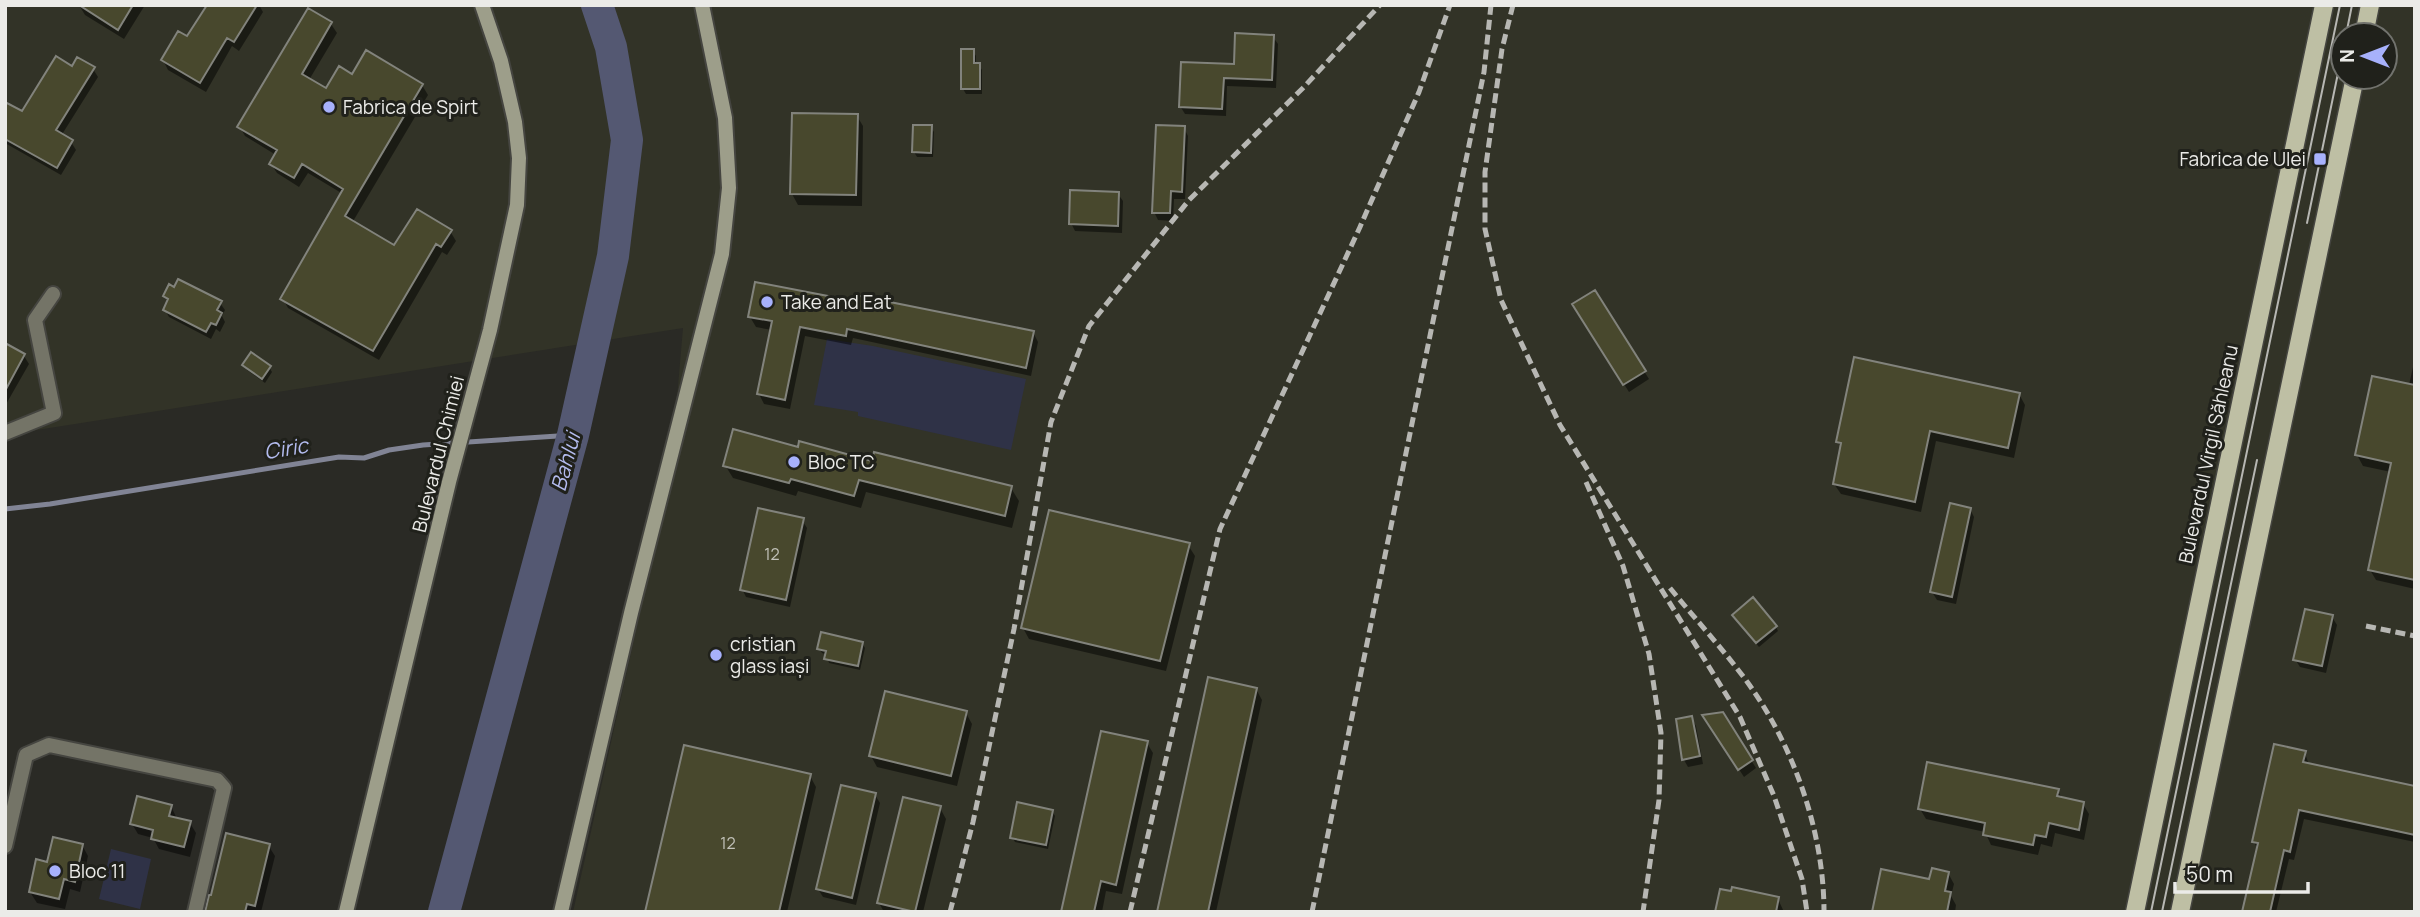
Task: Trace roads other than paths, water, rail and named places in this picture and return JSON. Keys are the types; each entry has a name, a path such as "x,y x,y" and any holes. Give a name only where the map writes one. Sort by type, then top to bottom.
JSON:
{"main road":[{"name":"Bulevardul Virgil Săhleanu","path":"2134,912 2323,5"},
{"path":"2180,912 2352,91"}],"street":[{"name":"Bulevardul Chimiei","path":"346,912 449,482 490,330 517,205 519,158 515,122 501,61 482,5"},
{"path":"561,912 628,626 722,254 729,188 725,118 702,5"},
{"path":"5,433 54,413 35,320 53,294"},
{"path":"5,846 26,755 49,745 217,780 224,789 195,912"}],"waterway":[{"name":"Bahlui","path":"444,912 573,435 613,256 627,140 611,47 597,5"},
{"name":"Ciric","path":"5,509 339,457 364,458 389,450 423,445 573,435"}],"tram line":[{"path":"2151,912 2340,5"},
{"path":"2349,21 2352,5"},
{"path":"2307,223 2334,91"},
{"path":"2162,912 2257,460"}],"railway":[{"path":"950,912 973,822 1014,629 1051,422 1089,326 1189,200 1303,88 1380,5"},
{"path":"1130,912 1220,529 1360,227 1419,92 1450,5"},
{"path":"1312,912 1484,72 1491,5"},
{"path":"1513,5 1502,49 1485,172 1485,229 1501,300 1560,425 1740,717 1774,796 1802,879 1807,912"},
{"path":"1586,482 1623,566 1649,654 1661,733 1659,800 1643,912"},
{"path":"1670,588 1748,683 1792,762 1803,791 1819,851 1824,912"},
{"path":"2366,626 2415,636"}],"place":[{"name":"Fabrica de Spirt","path":"329,107"},
{"name":"Fabrica de Ulei","path":"2320,159"},
{"name":"Take and Eat","path":"767,302"},
{"name":"Bloc TC","path":"794,462"},
{"name":"cristian glass iași","path":"716,655"},
{"name":"Bloc 11","path":"55,871"}]}
